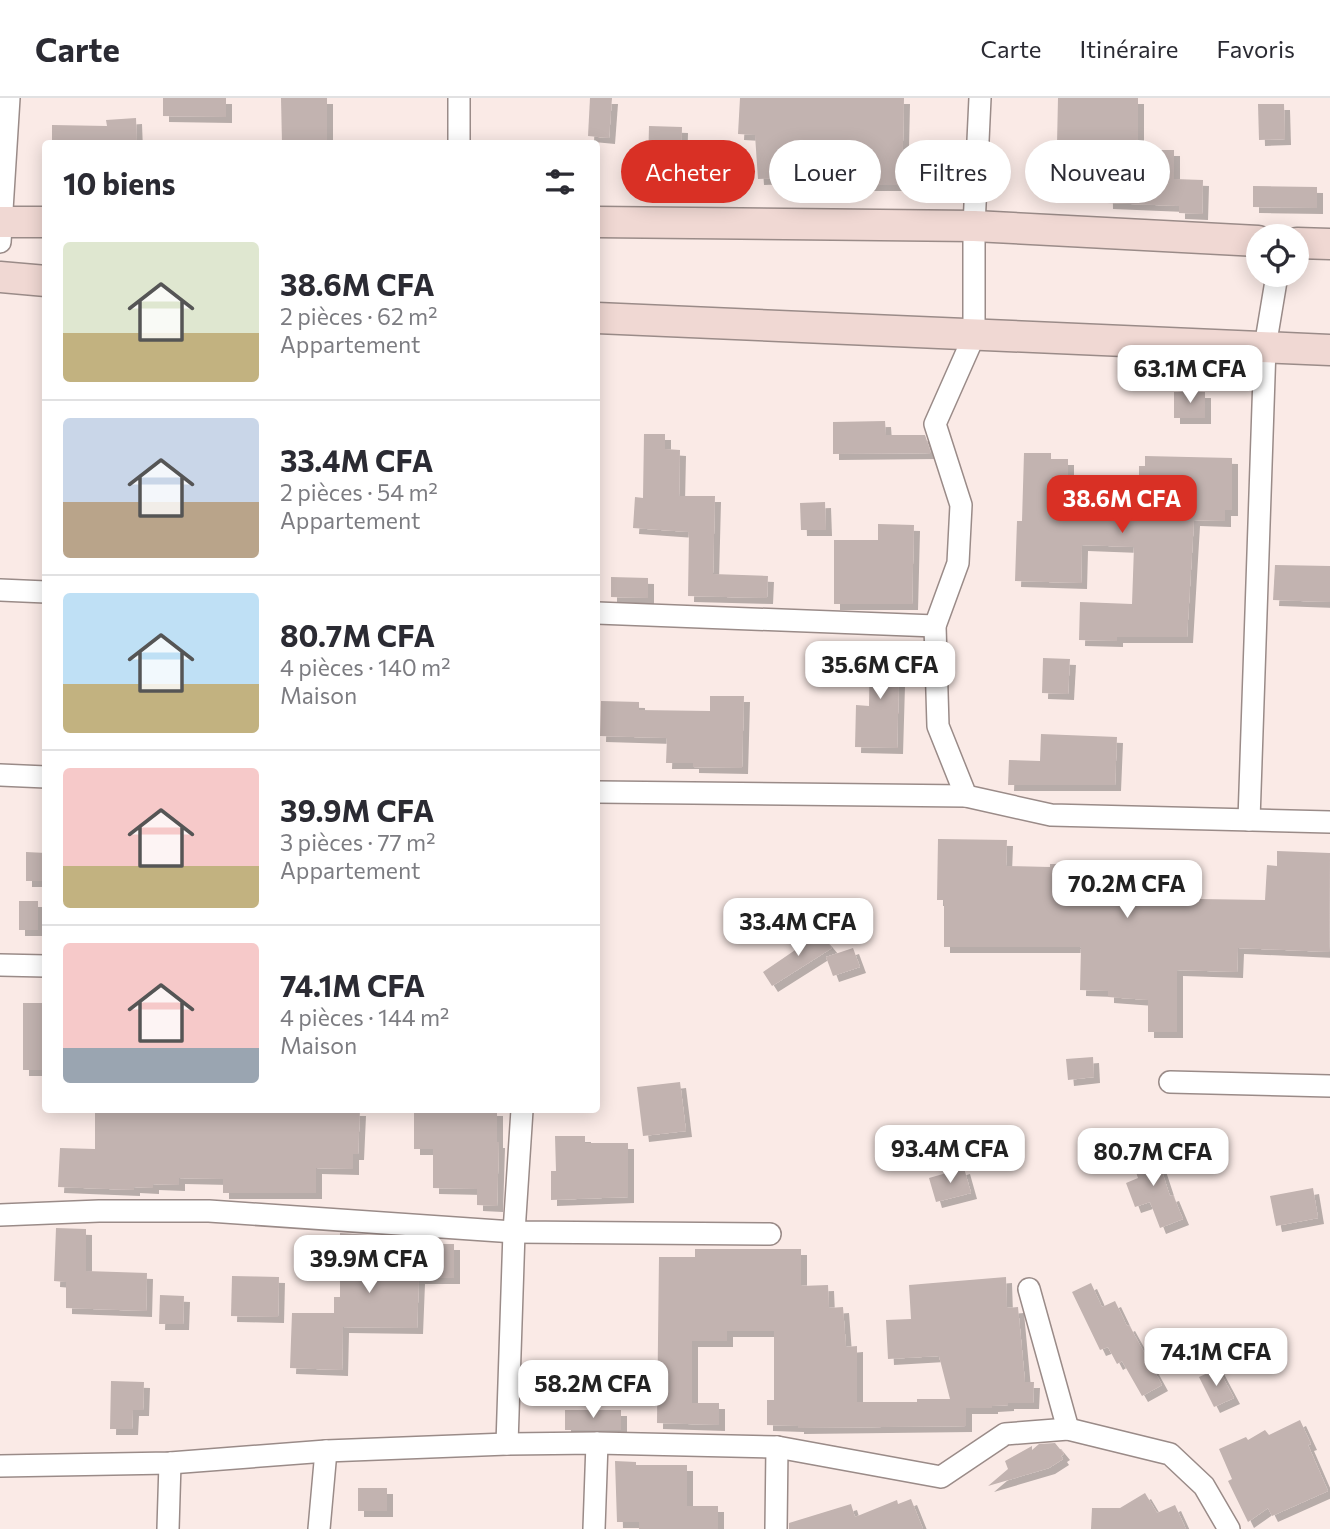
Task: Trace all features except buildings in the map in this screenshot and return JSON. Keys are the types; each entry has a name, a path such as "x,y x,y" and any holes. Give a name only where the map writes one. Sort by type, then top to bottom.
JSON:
{"street":[{"path":"9,98 1,229 42,223"},
{"path":"459,98 459,140"},
{"path":"967,796 937,726 935,626 958,563 961,505 935,424 974,336 980,98"},
{"path":"600,222 975,226 1246,240"},
{"path":"1309,243 1330,244"},
{"path":"0,277 42,281"},
{"path":"1249,820 1265,347 1276,287"},
{"path":"600,318 1330,350"},
{"path":"0,590 42,592"},
{"path":"600,613 935,626"},
{"path":"0,775 42,777"},
{"path":"600,792 967,796 1051,815 1330,822"},
{"path":"0,965 42,966"},
{"path":"1170,1082 1330,1086"},
{"path":"507,1444 514,1232 522,1113"},
{"path":"0,1215 99,1211 209,1212 514,1232 770,1234"},
{"path":"1029,1289 1069,1429"},
{"path":"0,1466 170,1462 326,1451 597,1443 776,1447 941,1476 1005,1434 1069,1429 1170,1454 1204,1486 1229,1529"},
{"path":"594,1529 597,1443"},
{"path":"776,1447 776,1529"},
{"path":"319,1529 326,1451"},
{"path":"167,1529 170,1462"}]}
